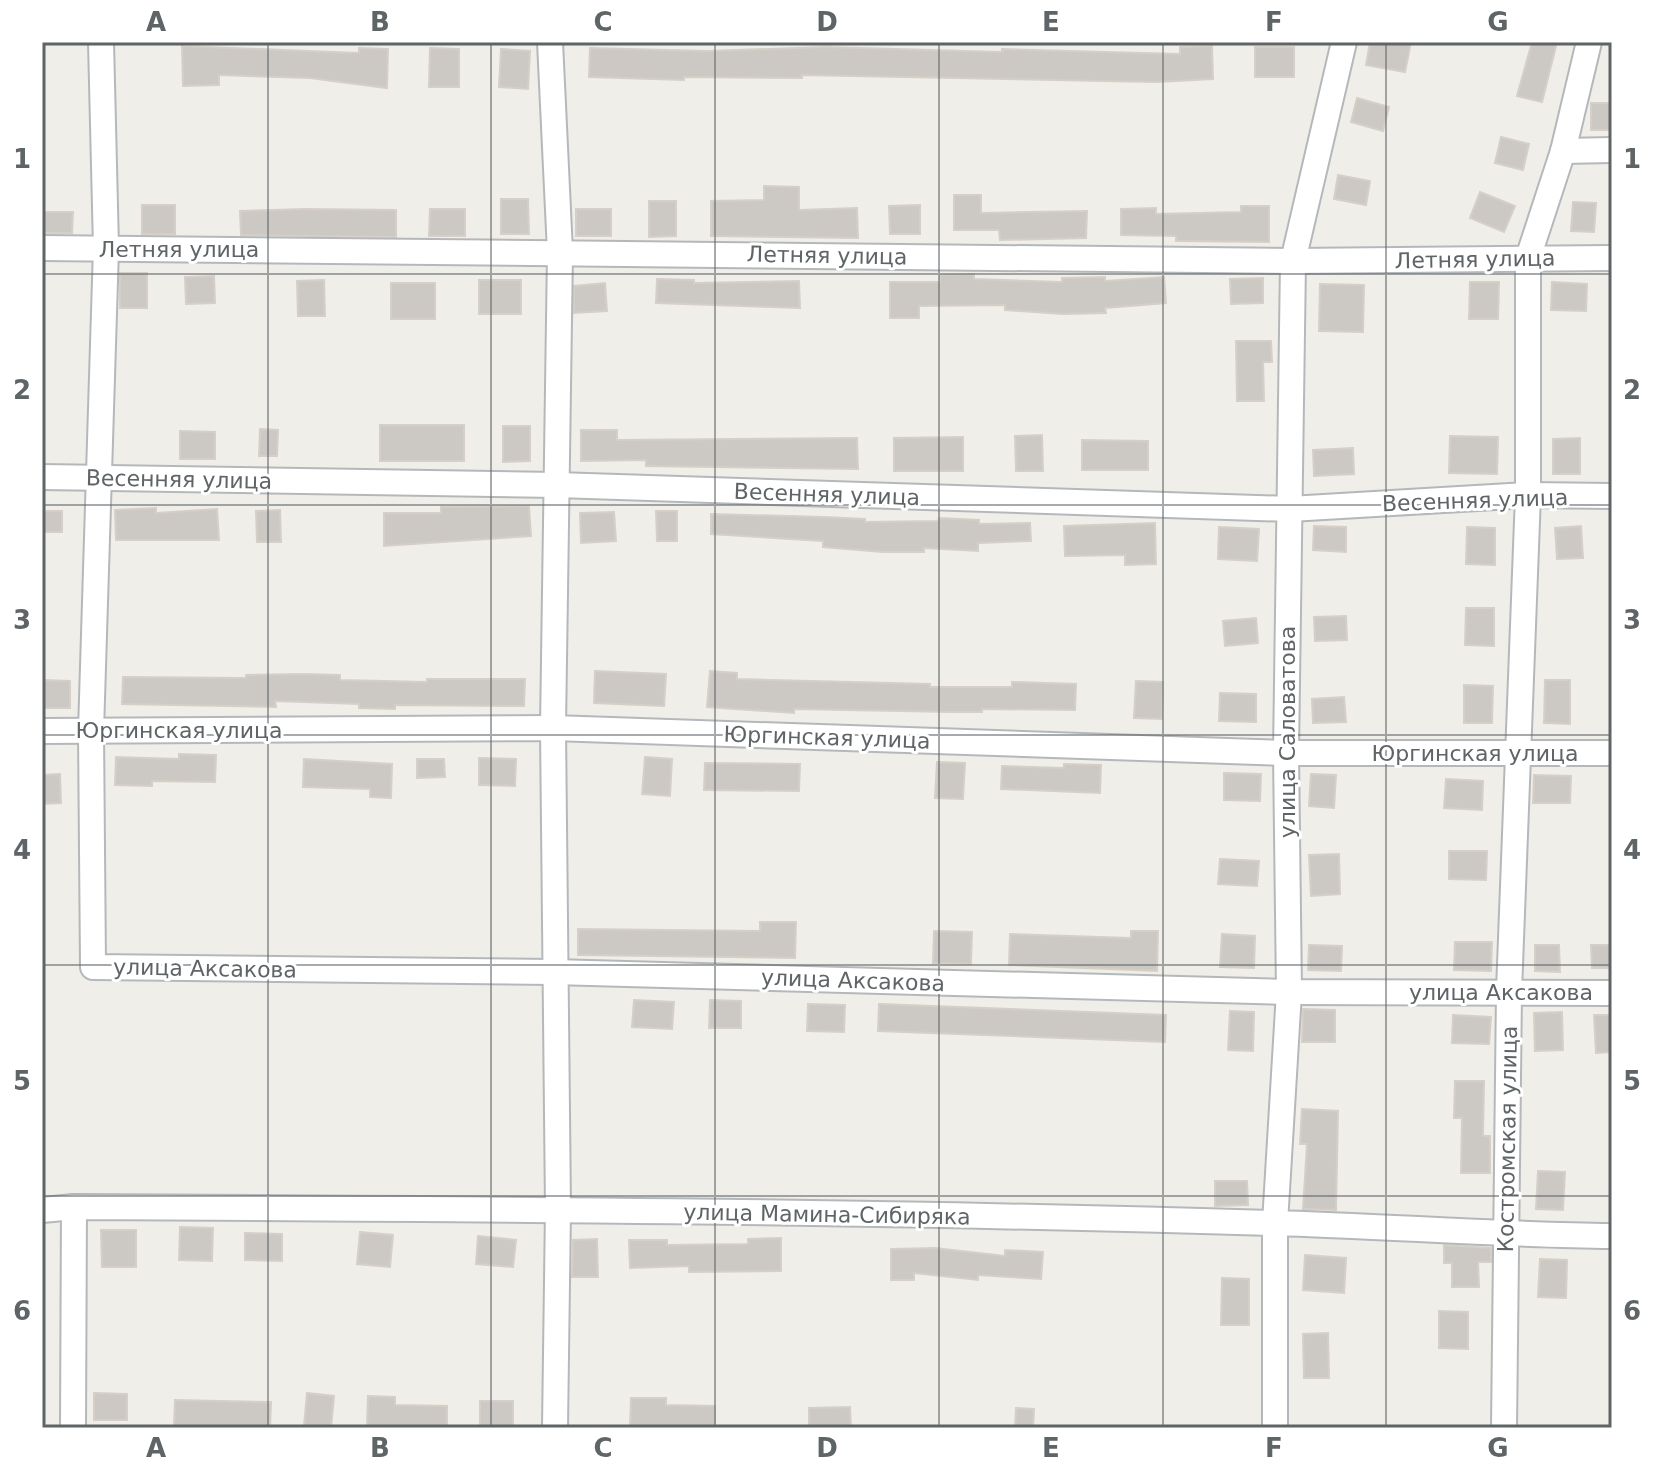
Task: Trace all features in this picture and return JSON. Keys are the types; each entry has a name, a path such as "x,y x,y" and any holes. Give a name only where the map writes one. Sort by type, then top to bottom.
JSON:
{"street":[{"path":"91,731 106,248 101,42"},
{"path":"550,42 560,252 553,728 553,972 558,1209 555,1428"},
{"name":"улица Саловатова","path":"1275,1428 1275,1223 1289,992 1286,753 1293,261 1344,42"},
{"name":"Костромская улица","path":"1504,1428 1509,991 1528,495 1528,258 1563,151 1589,42"},
{"path":"1563,151 1612,150"},
{"name":"Летняя улица","path":"42,248 1293,261 1612,258"},
{"name":"Весенняя улица","path":"42,477 557,485 1290,509 1528,495 1612,496"},
{"name":"Юргинская улица","path":"42,731 553,728 1286,753 1612,753"},
{"name":"улица Аксакова","path":"91,731 93,967 553,972 1289,992 1612,993"},
{"path":"73,1428 74,1207"},
{"name":"улица Мамина-Сибиряка","path":"42,1210 74,1207 558,1209 1275,1223 1507,1235 1612,1236"}],"building":[{"path":"1370,42 1411,42 1405,72 1366,65"},
{"path":"1532,42 1557,42 1542,102 1517,96"},
{"path":"182,46 359,53 359,48 388,49 387,88 310,78 219,75 219,85 183,86"},
{"path":"1212,46 1213,79 1156,82 802,75 802,78 684,77 684,80 589,77 590,48 708,51 825,47 1180,54 1180,47"},
{"path":"1255,47 1294,47 1294,77 1255,77"},
{"path":"430,48 459,49 459,87 429,87"},
{"path":"501,49 530,51 528,89 499,87"},
{"path":"1357,98 1389,107 1383,131 1351,122"},
{"path":"1591,103 1612,103 1612,130 1591,130"},
{"path":"1501,137 1529,144 1523,170 1495,163"},
{"path":"1338,175 1370,181 1366,205 1334,199"},
{"path":"764,186 799,187 799,210 857,208 858,238 711,236 711,201 764,200"},
{"path":"1480,192 1515,206 1504,232 1470,218"},
{"path":"954,195 981,195 981,213 1087,211 1086,238 1000,240 999,230 954,230"},
{"path":"501,199 528,199 529,234 501,234"},
{"path":"649,201 676,201 676,236 649,237"},
{"path":"1573,202 1596,203 1594,232 1571,231"},
{"path":"142,205 175,205 175,234 142,234"},
{"path":"920,205 920,234 890,234 889,206"},
{"path":"1241,206 1269,206 1269,242 1176,241 1176,236 1121,235 1121,209 1156,208 1156,214 1241,212"},
{"path":"430,209 465,209 465,236 429,236"},
{"path":"576,209 611,209 611,236 576,236"},
{"path":"396,210 396,237 241,235 240,211"},
{"path":"42,212 73,212 72,233 42,233"},
{"path":"120,273 147,273 147,308 120,308"},
{"path":"974,274 974,279 1062,282 1062,278 1105,277 1105,281 1164,277 1166,303 1105,308 1106,313 1063,314 1005,310 1005,305 919,306 919,318 890,318 890,282 940,282 940,275"},
{"path":"214,276 215,303 186,304 185,277"},
{"path":"1263,278 1263,303 1231,304 1230,279"},
{"path":"657,279 694,280 694,283 799,281 800,308 656,303"},
{"path":"324,280 325,316 298,316 297,281"},
{"path":"479,280 521,280 521,314 479,314"},
{"path":"1470,282 1499,282 1498,319 1469,319"},
{"path":"1552,282 1587,284 1586,311 1551,310"},
{"path":"391,283 435,283 435,319 391,319"},
{"path":"605,283 607,311 574,313 574,286"},
{"path":"1320,284 1364,285 1363,332 1319,331"},
{"path":"1236,341 1271,341 1272,362 1263,362 1264,401 1237,401"},
{"path":"380,425 464,425 464,461 380,461"},
{"path":"503,426 530,426 530,461 503,462"},
{"path":"260,429 278,430 277,456 259,456"},
{"path":"581,430 617,430 617,440 857,438 858,469 646,466 646,460 581,461"},
{"path":"180,431 215,432 215,459 180,459"},
{"path":"1042,435 1043,471 1016,471 1015,436"},
{"path":"1450,436 1498,437 1497,474 1449,473"},
{"path":"963,437 963,471 894,471 894,438"},
{"path":"1580,438 1580,474 1553,474 1553,439"},
{"path":"1082,440 1148,441 1148,470 1082,470"},
{"path":"1353,448 1354,474 1314,476 1313,450"},
{"path":"529,506 531,536 384,546 384,513 441,513 441,507"},
{"path":"156,508 156,513 217,509 219,540 116,540 115,510"},
{"path":"280,510 281,542 257,542 256,511"},
{"path":"42,511 62,511 62,532 42,532"},
{"path":"656,511 677,511 677,541 657,541"},
{"path":"614,512 616,541 581,543 580,513"},
{"path":"711,514 865,519 865,522 938,521 939,518 979,520 979,524 1030,523 1031,541 978,543 978,551 924,548 924,552 883,552 823,547 823,541 711,534"},
{"path":"1155,523 1156,564 1125,565 1125,555 1065,556 1064,526"},
{"path":"1314,526 1346,527 1346,552 1313,550"},
{"path":"1581,526 1583,558 1557,559 1555,528"},
{"path":"1219,527 1259,529 1257,561 1218,559"},
{"path":"1467,527 1495,528 1495,565 1466,564"},
{"path":"1466,608 1494,608 1494,646 1465,645"},
{"path":"1346,616 1347,640 1315,641 1314,617"},
{"path":"1256,618 1258,643 1225,646 1223,621"},
{"path":"595,671 666,674 664,706 594,703"},
{"path":"710,671 737,673 737,679 930,684 930,687 1012,687 1012,682 1076,684 1075,710 982,709 982,712 951,712 794,709 794,713 707,707"},
{"path":"246,675 340,675 340,680 427,682 427,679 525,679 524,706 395,705 395,709 359,708 359,704 275,701 276,707 122,704 123,677 246,678"},
{"path":"42,680 70,681 70,708 42,708"},
{"path":"1545,680 1570,680 1570,724 1544,723"},
{"path":"1136,681 1163,682 1162,719 1134,718"},
{"path":"1464,685 1493,686 1492,723 1464,723"},
{"path":"1220,693 1256,694 1256,722 1219,721"},
{"path":"1344,697 1346,722 1313,723 1312,699"},
{"path":"179,754 216,755 215,782 152,781 152,786 115,785 116,757 179,759"},
{"path":"645,757 672,759 670,796 642,794"},
{"path":"479,758 516,759 515,786 479,785"},
{"path":"304,759 392,764 391,798 370,797 370,789 303,787"},
{"path":"417,759 444,759 445,777 417,778"},
{"path":"937,762 965,763 963,799 935,798"},
{"path":"705,763 800,764 799,791 704,790"},
{"path":"1064,764 1101,765 1100,793 1001,789 1002,766 1064,768"},
{"path":"1224,773 1261,774 1260,801 1224,800"},
{"path":"60,774 61,803 42,804 42,775"},
{"path":"1311,774 1336,775 1334,808 1309,806"},
{"path":"1534,775 1571,776 1570,803 1533,803"},
{"path":"1446,779 1483,781 1482,810 1444,808"},
{"path":"1449,851 1487,851 1486,880 1449,879"},
{"path":"1339,854 1340,894 1311,896 1309,855"},
{"path":"1220,859 1259,861 1257,886 1218,884"},
{"path":"760,922 796,922 795,958 578,955 578,929 760,931"},
{"path":"934,931 972,932 971,964 933,963"},
{"path":"1131,931 1158,931 1157,971 1009,965 1010,934 1131,938"},
{"path":"1222,934 1255,936 1254,968 1220,967"},
{"path":"1455,942 1492,942 1491,971 1454,970"},
{"path":"1309,945 1342,946 1341,971 1308,970"},
{"path":"1535,945 1559,945 1560,972 1535,971"},
{"path":"1591,945 1612,945 1612,968 1592,968"},
{"path":"634,1000 674,1002 672,1029 632,1027"},
{"path":"710,1000 741,1001 741,1028 709,1028"},
{"path":"808,1004 845,1005 844,1032 807,1031"},
{"path":"879,1004 1166,1015 1165,1042 878,1031"},
{"path":"1303,1009 1335,1010 1335,1042 1302,1042"},
{"path":"1230,1011 1254,1012 1253,1051 1228,1050"},
{"path":"1562,1012 1563,1050 1535,1051 1534,1013"},
{"path":"1453,1015 1491,1017 1489,1044 1452,1043"},
{"path":"1594,1015 1612,1015 1612,1052 1596,1053"},
{"path":"1455,1081 1484,1081 1483,1136 1490,1136 1490,1173 1461,1173 1462,1118 1454,1118"},
{"path":"1302,1109 1338,1111 1336,1210 1303,1209 1307,1144 1300,1144"},
{"path":"1538,1171 1565,1172 1563,1210 1536,1209"},
{"path":"1215,1181 1247,1181 1248,1205 1215,1206"},
{"path":"180,1227 213,1228 212,1261 179,1260"},
{"path":"101,1230 136,1230 136,1267 102,1267"},
{"path":"360,1232 393,1235 390,1267 357,1264"},
{"path":"245,1233 282,1234 282,1261 245,1260"},
{"path":"478,1236 516,1240 513,1267 476,1264"},
{"path":"781,1238 781,1271 689,1272 689,1266 630,1268 629,1240 667,1240 667,1245 748,1244 748,1239"},
{"path":"597,1239 598,1277 572,1277 573,1240"},
{"path":"1444,1245 1491,1248 1491,1262 1478,1262 1479,1287 1452,1287 1452,1263 1444,1263"},
{"path":"935,1248 1005,1256 1005,1250 1043,1252 1041,1279 978,1275 978,1280 914,1273 914,1280 891,1280 891,1249"},
{"path":"1305,1255 1346,1258 1344,1293 1303,1290"},
{"path":"1540,1259 1567,1260 1566,1298 1538,1297"},
{"path":"1222,1278 1249,1279 1249,1325 1221,1325"},
{"path":"1439,1311 1468,1312 1468,1349 1439,1348"},
{"path":"1328,1333 1329,1378 1304,1378 1303,1334"},
{"path":"94,1393 127,1394 127,1420 94,1420"},
{"path":"307,1393 334,1396 331,1428 304,1426"},
{"path":"368,1396 395,1397 395,1405 447,1406 447,1428 367,1428"},
{"path":"631,1398 666,1398 666,1405 715,1406 715,1428 630,1428"},
{"path":"175,1400 271,1402 270,1428 174,1427"},
{"path":"480,1401 513,1401 513,1428 480,1428"},
{"path":"850,1407 851,1428 809,1428 809,1408"},
{"path":"1016,1408 1034,1409 1033,1428 1015,1428"}]}
